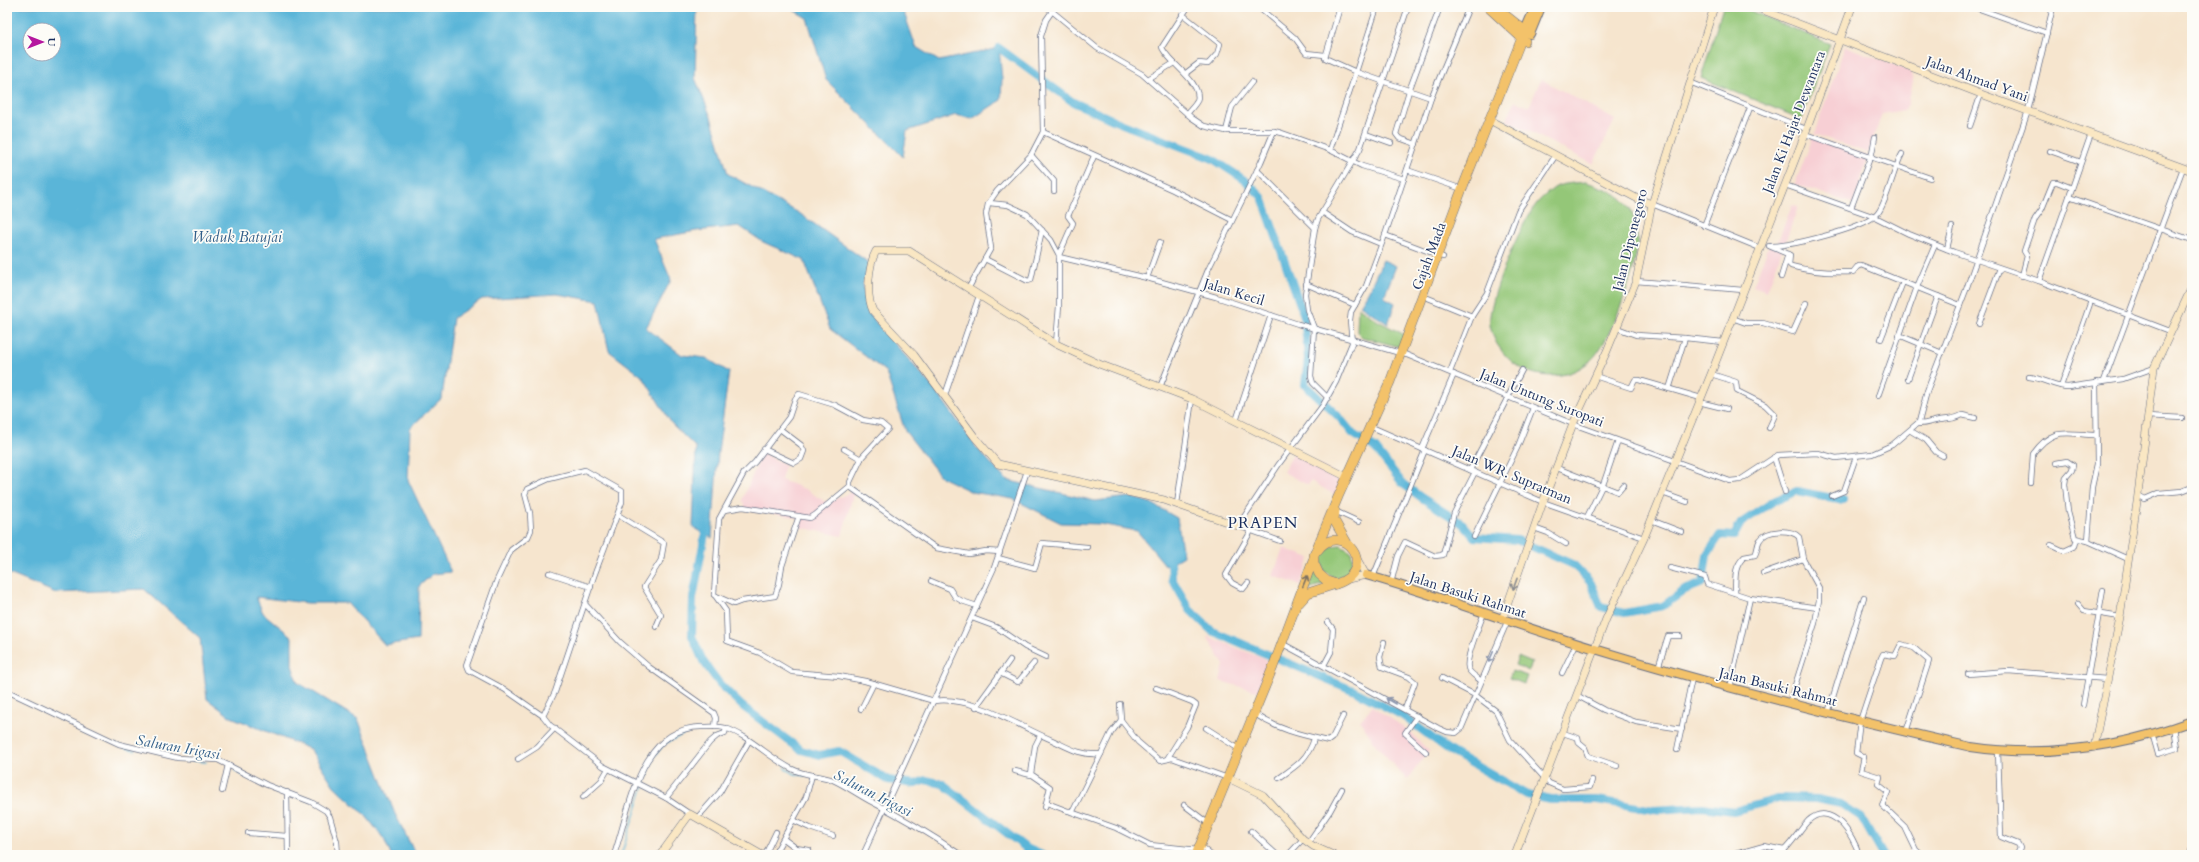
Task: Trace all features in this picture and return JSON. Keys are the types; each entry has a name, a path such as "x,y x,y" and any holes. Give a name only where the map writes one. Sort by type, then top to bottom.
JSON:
{"highway":[{"path":"1488,7 1526,36"},
{"path":"1495,7 1526,36"},
{"name":"Gajah Mada","path":"1364,446 1371,433 1428,298 1440,256 1495,123 1526,36"},
{"name":"Gajah Mada","path":"1404,354 1440,256 1462,189 1526,36"},
{"path":"1199,851 1255,714 1347,477 1364,446"},
{"path":"1280,649 1303,597 1348,579 1355,570 1355,553 1347,543 1334,520 1335,511 1364,446"},
{"path":"1318,550 1331,540 1347,543"},
{"path":"1314,559 1318,574 1327,581 1336,584"},
{"path":"1199,851 1273,667"}],"main road":[{"name":"Gajah Mada","path":"1526,36 1534,7"},
{"name":"Gajah Mada","path":"1526,36 1541,7"},
{"name":"Jalan Basuki Rahmat","path":"1370,576 1576,644 1692,678 1789,704 1971,747 1998,751 2041,752 2094,747 2152,733 2192,721"}],"street":[{"path":"1187,114 1196,103 1197,97 1186,73 1174,63 1162,47 1182,14 1188,7"},
{"path":"1258,7 1294,38 1306,53 1325,55"},
{"path":"1340,7 1325,55 1327,60 1383,82 1431,98"},
{"path":"1330,150 1377,7"},
{"path":"1327,399 1315,386 1311,379 1312,328 1307,310 1306,284 1315,228 1322,212 1353,162 1366,134 1408,7"},
{"path":"1416,144 1399,138 1396,135 1409,91 1440,7"},
{"path":"1238,526 1291,448 1323,406 1346,359 1352,339 1350,316 1366,286 1382,244 1431,98 1469,7"},
{"name":"Jalan Diponegoro","path":"1505,621 1534,528 1573,424 1617,328 1636,281 1652,204 1692,82 1714,7"},
{"name":"Jalan Ahmad Yani","path":"1755,7 1981,94 2192,171"},
{"name":"Jalan Ki Hajar Dewantara","path":"1515,855 1578,696 1593,649 1610,608 1644,538 1711,374 1722,342 1806,132 1838,40 1852,7"},
{"path":"1974,7 2047,33"},
{"path":"1785,492 1774,457 1818,453 1836,458 1856,457 1886,449 1911,431 1918,424 1922,416 1927,391 1960,305 2028,111 2053,7"},
{"path":"968,289 986,259 991,246 986,214 988,203 1031,155 1043,132 1044,103 1042,31 1051,8 1097,48 1123,62 1148,79 1187,114 1204,126 1226,131 1274,131 1330,150 1353,162 1404,179"},
{"path":"1182,14 1220,44 1217,54 1208,64 1200,62 1186,73"},
{"path":"1148,79 1174,63"},
{"path":"1226,131 1232,107 1252,82"},
{"path":"1692,82 1806,132 1870,158 1895,165 1930,178"},
{"path":"1970,126 1981,94"},
{"path":"1704,226 1750,108"},
{"path":"1495,123 1638,199 1704,226 1760,246 1804,241 1847,229 1875,217 1882,206 1895,165 1902,154"},
{"path":"1160,387 1198,292 1257,170 1274,131"},
{"path":"1043,132 1173,190 1232,220"},
{"path":"1366,134 1391,143"},
{"path":"2039,281 2091,134"},
{"path":"1851,208 1870,158 1875,137"},
{"path":"2050,152 2081,162"},
{"path":"1031,155 1054,181 1054,191"},
{"path":"1370,576 1410,485 1472,316 1487,293 1518,211 1556,155"},
{"path":"1056,344 1059,306 1059,256 1074,223 1068,216 1094,156"},
{"path":"2104,381 2183,168"},
{"path":"1257,170 1315,228"},
{"path":"1407,170 1462,189"},
{"path":"2022,276 2027,257 2024,252 2027,240 2034,219 2042,209 2053,182 2057,182 2072,188"},
{"path":"1785,185 1875,217 1935,245 2039,281 2170,331"},
{"path":"2069,197 2192,240"},
{"path":"988,203 1014,207 1027,214 1051,240 1059,256"},
{"path":"1322,212 1352,232 1382,244"},
{"path":"1947,249 1952,228"},
{"path":"986,259 1028,281 1031,280 1042,230"},
{"path":"1385,235 1440,256"},
{"path":"1147,278 1160,242"},
{"path":"1878,396 1917,287 1935,245"},
{"path":"1769,246 1791,256 1789,265 1804,270 1852,272 1862,265 1960,305"},
{"path":"1280,541 1206,516 1177,504 1003,466 995,462 914,355 872,309 870,279 873,256 877,250 908,250 1056,344 1099,364 1192,399 1347,477"},
{"path":"1781,277 1788,254"},
{"name":"Jalan Kecil","path":"1059,256 1198,292 1298,324 1404,354"},
{"path":"1979,324 2000,268"},
{"path":"1636,281 1743,290"},
{"path":"1881,339 1903,282"},
{"path":"1306,284 1355,305"},
{"path":"2094,747 2120,617 2138,495 2154,368 2170,331 2192,287"},
{"path":"945,395 979,296"},
{"path":"1908,379 1938,296"},
{"path":"1428,298 1472,316"},
{"path":"2061,386 2091,301"},
{"path":"1732,318 1746,323 1763,323 1793,332 1806,303"},
{"path":"1236,421 1270,315"},
{"path":"1617,328 1634,334 1722,342"},
{"path":"1900,335 1942,353"},
{"path":"1669,389 1686,338"},
{"name":"Jalan Untung Suropati","path":"1404,354 1573,424 1674,462 1734,482 1757,470 1774,457"},
{"path":"2029,377 2046,380 2061,386 2131,377 2154,368"},
{"path":"1391,582 1398,556 1404,542 1435,556 1440,556 1445,549 1450,521 1472,471 1522,370"},
{"path":"1711,374 1736,382 1737,391 1755,398 1770,409 1774,416 1769,428"},
{"path":"1595,376 1629,388 1632,388 1637,380 1669,389 1727,409"},
{"path":"2088,541 2091,491 2097,464 2095,435 2096,382"},
{"path":"725,510 743,507 813,517 850,486 860,459 886,433 888,429 881,423 863,420 831,403 798,395 789,417 744,473 719,519 714,595 726,611 728,642 760,653 792,672 839,676 874,683 934,701 951,701 976,707 995,713 1040,736 1080,753 1101,754"},
{"path":"1177,504 1192,399"},
{"path":"1474,536 1518,446 1533,408"},
{"path":"1918,424 1932,424 1941,419 1956,419 1962,416 1975,418"},
{"path":"2147,416 2182,418"},
{"path":"764,449 794,463 801,459 804,451 801,444 780,429"},
{"path":"1911,431 1926,440 1936,452 1943,456"},
{"name":"Jalan WR. Supratman","path":"1371,433 1423,449 1543,502 1644,538"},
{"path":"2031,483 2033,454 2053,435 2062,433 2095,435"},
{"path":"1587,517 1602,487 1618,441"},
{"path":"844,449 860,459"},
{"path":"1832,496 1844,491 1856,457"},
{"path":"2051,545 2064,551 2076,546 2077,539 2069,519 2065,484 2066,477 2072,470 2073,466 2067,461 2056,463"},
{"path":"1557,468 1602,487 1619,492 1624,485"},
{"path":"543,716 557,687 622,502 622,491 585,470 549,479 529,487 526,492 530,513 531,530 528,536 511,550 497,580 467,665 469,670 504,689 543,716 555,728 608,769 666,798 693,816 764,855 776,832"},
{"path":"863,855 998,558 1015,511 1027,471"},
{"path":"850,486 936,548 969,554 986,551 1000,552"},
{"path":"2138,495 2145,499 2159,493 2182,492 2192,487"},
{"path":"1662,493 1687,502"},
{"path":"1335,511 1359,522"},
{"path":"618,515 664,543 661,560 644,587 660,615 656,627"},
{"path":"714,595 734,604 742,600 775,596 782,566 799,516"},
{"path":"1651,520 1682,532"},
{"path":"1534,528 1548,533 1566,544"},
{"path":"1248,583 1243,589 1232,583 1226,574 1251,531"},
{"path":"1735,593 1734,577 1737,566 1744,557 1755,555 1759,541 1765,535 1780,532 1797,535 1800,540 1803,559 1819,588 1818,608 1789,704"},
{"path":"2077,539 2088,541 2128,559"},
{"path":"998,558 1035,568 1042,542 1087,547"},
{"path":"1356,558 1370,576"},
{"path":"1763,573 1803,559"},
{"path":"1670,568 1699,574 1705,577 1707,584 1750,598 1818,608"},
{"path":"549,573 591,587"},
{"path":"1348,579 1370,576"},
{"path":"930,581 950,589 955,597 962,601 977,606"},
{"path":"2083,705 2103,590"},
{"path":"1828,713 1864,597"},
{"path":"1730,688 1750,598"},
{"path":"585,604 620,642 643,662 714,713 716,718 715,727"},
{"path":"2078,604 2083,611 2120,617"},
{"path":"1481,681 1469,671 1467,665 1484,613"},
{"path":"972,618 996,627 1025,647 1046,657"},
{"path":"1280,649 1324,665 1447,732 1456,733 1460,729 1475,695 1505,621"},
{"path":"1324,665 1331,652 1333,629 1328,622"},
{"path":"1658,668 1668,636 1680,636"},
{"path":"1384,642 1380,657 1382,667 1409,677 1415,682 1405,709"},
{"path":"1562,673 1576,644"},
{"path":"1906,732 1929,661 1914,648 1900,644 1895,656 1886,654 1880,658 1860,721 1856,752 1864,757 1861,770 1880,777 1878,784 1888,792 1882,805 1904,827 1916,850 1922,855"},
{"path":"976,707 1010,660"},
{"path":"1000,673 1018,682 1034,663"},
{"path":"1968,674 2008,671 2107,680"},
{"path":"1442,678 1475,695 1496,711 1510,740 1545,779 1556,787 1567,789 1588,788 1592,780"},
{"path":"1677,750 1692,678"},
{"path":"861,709 874,683"},
{"path":"1120,704 1121,720 1138,742 1159,761 1164,762 1187,727 1196,705 1156,688"},
{"path":"7,690 125,746 185,759 215,759 260,782 311,802 328,814 337,842 338,855"},
{"path":"1578,696 1604,710 1636,722 1682,729"},
{"path":"1255,714 1278,727 1314,739 1330,740 1343,716"},
{"path":"1417,716 1406,731 1407,735 1426,752"},
{"path":"1070,812 1073,811 1111,733 1121,720"},
{"path":"614,855 650,756 663,741 685,729 715,727 725,730 792,769 812,777 831,779 883,810 940,840 961,855"},
{"path":"2152,733 2158,754 2165,753 2177,748 2174,727"},
{"path":"518,759 537,747 555,728"},
{"path":"1206,728 1239,749"},
{"path":"666,798 710,742 725,730"},
{"path":"1563,734 1579,738 1580,744 1585,748 1588,756 1617,766"},
{"path":"1031,775 1035,746 1040,736"},
{"path":"1279,778 1301,763 1309,751 1314,739"},
{"path":"660,855 693,816 720,792 748,743"},
{"path":"1998,751 2001,837 2018,844 2020,848 2017,855"},
{"path":"1167,759 1174,759 1229,778 1263,796 1305,841 1333,855"},
{"path":"222,791 228,766"},
{"path":"583,797 601,781 608,769"},
{"path":"1015,771 1031,775 1050,787 1046,805 1116,828 1150,845 1199,851 1210,855"},
{"path":"774,855 795,821 806,797 812,777"},
{"path":"1288,855 1305,841 1330,811 1342,789"},
{"path":"287,793 288,855"},
{"path":"1184,805 1209,824"},
{"path":"1765,855 1784,852 1808,820 1818,815 1828,815 1839,821 1850,833 1859,855"},
{"path":"795,821 833,836"},
{"path":"1251,831 1277,855"},
{"path":"248,833 287,836"},
{"path":"784,839 796,848 808,850"},
{"path":"1732,855 1764,846 1784,852"}],"shaded area":[{"path":"1845,46 1910,71 1913,81 1908,105 1904,110 1882,114 1868,153 1814,134"},
{"path":"1541,79 1615,120 1593,164 1507,120 1515,101 1529,107"},
{"path":"1813,137 1868,156 1854,204 1795,184"},
{"path":"1792,205 1798,207 1785,243 1778,241"},
{"path":"1769,245 1782,250 1767,291 1753,286"},
{"path":"1295,451 1345,480 1338,497 1311,481 1308,485 1283,472"},
{"path":"762,453 785,465 781,480 805,489 827,503 854,491 842,536 799,527 800,518 746,509 742,500"},
{"path":"1283,548 1310,558 1300,585 1273,576"},
{"path":"1207,636 1272,662 1260,692 1220,681 1224,665"},
{"path":"1372,706 1408,730 1429,751 1407,780 1376,745 1360,721"}],"green space":[{"path":"1723,7 1741,7 1830,44 1801,119 1701,78"},
{"path":"1586,182 1617,195 1627,205 1633,215 1637,235 1637,249 1631,275 1620,308 1606,339 1591,360 1580,368 1555,376 1530,372 1518,366 1508,358 1499,347 1492,333 1490,314 1499,281 1523,226 1538,202 1557,186"},
{"path":"1358,307 1378,321 1405,335 1400,347 1362,337 1357,332"},
{"path":"1341,545 1351,551 1354,570 1336,579 1324,571 1322,561 1324,553 1327,550 1331,547"},
{"path":"1314,569 1327,583 1308,589"},
{"path":"1518,657 1532,663 1529,671 1515,665"},
{"path":"1512,671 1527,676 1524,684 1509,678"}],"water":[{"name":"Waduk Batujai","path":"7,7 697,7 695,78 711,117 728,174 799,213 869,263 863,284 866,307 875,321 936,391 976,447 1006,480 1095,501 1130,497 1151,503 1177,518 1183,556 1166,566 1137,531 1100,524 1061,523 1013,499 972,492 941,477 905,431 886,372 830,329 804,260 763,242 739,226 696,231 654,239 671,280 646,328 682,355 706,358 729,372 718,452 712,538 693,527 696,448 672,424 643,377 609,351 598,301 557,294 482,299 453,318 442,398 410,428 408,480 451,572 433,574 419,586 418,640 385,645 347,603 307,603 256,597 263,613 292,637 292,665 297,682 358,719 395,814 416,855 391,855 384,839 366,816 334,786 310,749 231,717 207,699 200,638 144,589 56,593 7,573"},
{"path":"788,7 902,7 916,47 939,61 999,48 1002,79 1001,100 972,119 956,115 907,131 903,157 826,80 807,18"},
{"path":"1383,260 1396,266 1384,297 1395,303 1388,324 1360,305 1368,292"}],"waterway":[{"path":"999,48 1073,102 1120,123 1213,159 1246,181 1262,197 1304,316 1308,358 1305,385 1339,417 1353,434 1375,448 1403,484 1463,524 1474,537 1517,540 1574,565 1591,583 1601,607 1624,613 1663,606 1685,590 1703,583 1707,555 1720,535 1734,536 1741,523 1774,501 1797,491 1843,500"},
{"path":"705,534 693,598 692,636 703,661 719,683 742,706 801,750 820,755 839,751 888,780 915,784 926,780 943,784 1026,848 1042,855"},
{"path":"1171,563 1172,579 1190,610 1212,631 1355,691 1403,716 1450,751 1527,795 1551,800 1597,800 1654,810 1702,807 1734,811 1781,798 1817,799 1841,804 1861,817 1883,855"},
{"name":"Saluran Irigasi","path":"621,855 653,758 664,744 688,732"},
{"name":"Saluran Irigasi","path":"125,748 135,750"},
{"name":"Saluran Irigasi","path":"186,760 206,762"},
{"name":"Saluran Irigasi","path":"785,768 795,774 806,776"},
{"name":"Saluran Irigasi","path":"235,771 253,780"}],"district":[{"name":"PRAPEN","path":"1263,523"}]}
